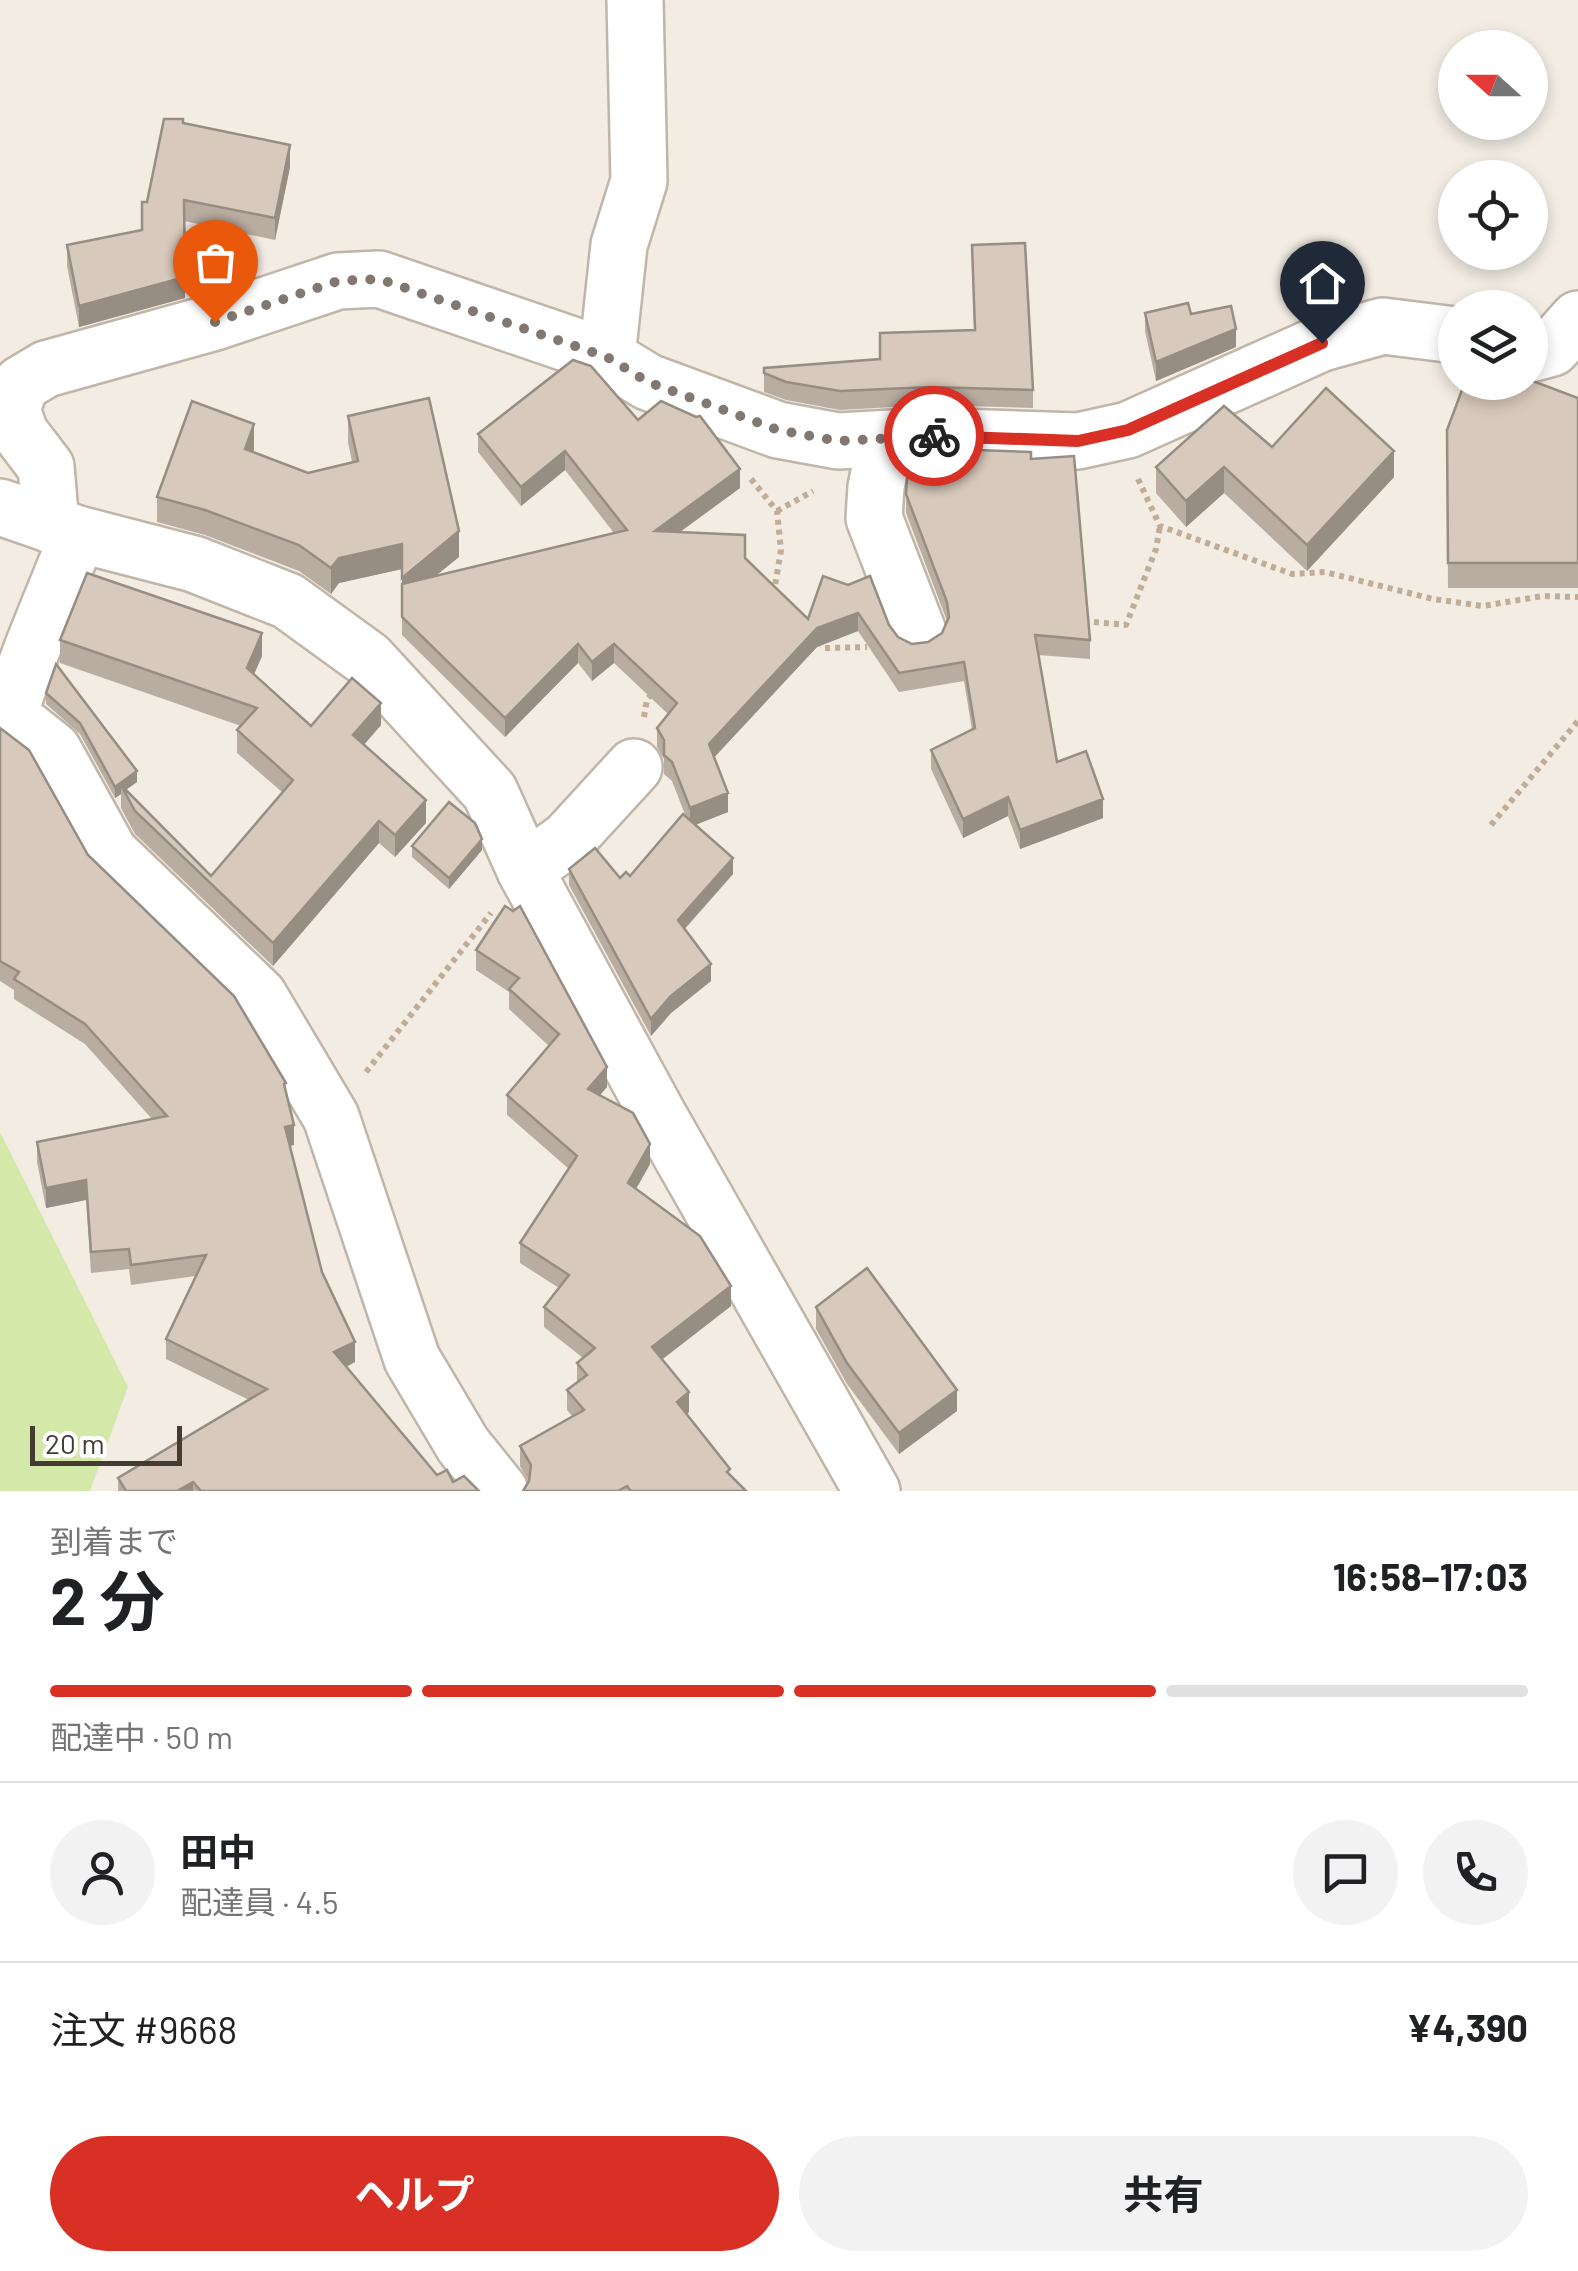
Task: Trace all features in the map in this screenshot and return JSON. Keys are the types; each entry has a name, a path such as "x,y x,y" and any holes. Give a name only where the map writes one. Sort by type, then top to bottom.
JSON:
{"street":[{"path":"607,357 619,245 639,181 634,0"},
{"path":"500,1491 462,1445 412,1359 332,1117 259,996 110,853 52,750 5,711 49,611 65,530 46,466 20,433 12,409 21,384 46,369 215,322 338,281 379,279 607,357 648,382 778,430 838,441 929,436 1078,441 1117,432 1322,343 1383,326 1438,333"},
{"path":"1548,349 1578,320"},
{"path":"886,439 874,518 918,632"},
{"path":"0,507 65,530 194,564 288,601 368,659 490,792 525,870 657,1113 872,1491"},
{"path":"525,870 568,838 634,767"}],"path":[{"path":"1068,620 1126,626 1156,549 1160,526 1117,432"},
{"path":"746,474 777,512 781,550 776,594 764,591"},
{"path":"1160,526 1292,574 1325,572 1433,599 1483,606 1544,596 1578,597"},
{"path":"814,635 825,648 872,647 918,632"},
{"path":"634,767 647,699 659,686"},
{"path":"1491,825 1578,722"},
{"path":"332,1117 525,870"}],"green space":[{"path":"0,1132 128,1387 90,1491 0,1491"}],"building":[{"path":"164,119 183,119 183,123 290,145 275,218 184,200 185,277 79,306 67,245 142,230 142,202 147,202"},
{"path":"1025,243 1033,390 930,387 840,391 786,382 764,373 764,368 880,359 880,333 975,330 972,245"},
{"path":"1188,303 1191,314 1231,306 1236,329 1156,362 1145,313"},
{"path":"573,360 591,366 638,420 661,401 700,416 740,469 655,531 745,535 745,558 808,619 823,576 848,585 870,576 889,625 898,637 912,644 928,642 942,633 949,617 947,602 906,494 907,478 977,450 1031,452 1031,459 1074,456 1090,640 1035,635 1057,762 1086,751 1103,799 1020,830 1008,797 963,819 931,750 975,728 964,662 899,673 858,613 817,628 709,744 728,793 690,808 672,762 664,755 664,740 657,728 677,703 614,644 592,662 578,644 505,718 402,617 402,584 627,530 565,451 521,487 478,434"},
{"path":"1548,387 1578,398 1578,563 1448,563 1447,430 1458,400 1548,400"},
{"path":"1326,388 1394,451 1307,545 1224,467 1186,501 1156,467 1224,406 1272,447"},
{"path":"429,398 459,531 402,578 402,544 339,558 331,568 299,545 205,510 157,497 192,401 254,424 245,449 308,473 358,461 348,416"},
{"path":"87,573 262,633 247,668 311,726 352,678 381,703 353,735 426,800 395,835 379,821 273,943 135,811 121,785 211,876 293,780 237,730 257,708 60,640"},
{"path":"56,664 137,771 115,787 80,723 46,693"},
{"path":"0,728 29,750 88,855 234,996 286,1083 294,1125 285,1127 322,1272 355,1342 334,1352 437,1475 447,1470 453,1482 464,1476 479,1491 201,1491 193,1482 177,1491 126,1491 118,1478 267,1389 166,1339 206,1255 131,1265 129,1249 91,1252 86,1180 46,1188 37,1142 167,1116 85,1024 14,979 19,972 0,961"},
{"path":"449,802 475,823 482,839 449,878 412,846"},
{"path":"683,814 733,858 678,920 711,964 671,996 651,1019 569,869 595,848 620,878 626,872 630,876"},
{"path":"505,906 513,911 520,906 607,1067 588,1089 633,1113 650,1144 628,1183 700,1236 731,1286 652,1347 689,1392 677,1402 730,1469 727,1472 746,1491 631,1491 627,1486 618,1491 523,1491 531,1465 520,1446 584,1410 567,1390 587,1375 577,1363 595,1348 544,1307 569,1275 520,1243 577,1156 507,1095 559,1034 509,989 519,978 476,950"},
{"path":"867,1268 957,1390 899,1433 847,1363 816,1307"}],"way so far":[{"path":"215,322 338,281 379,279 607,357 648,382 778,430 838,441 934,436"}],"route":[{"path":"934,436 1078,441 1128,430 1322,343"}]}
